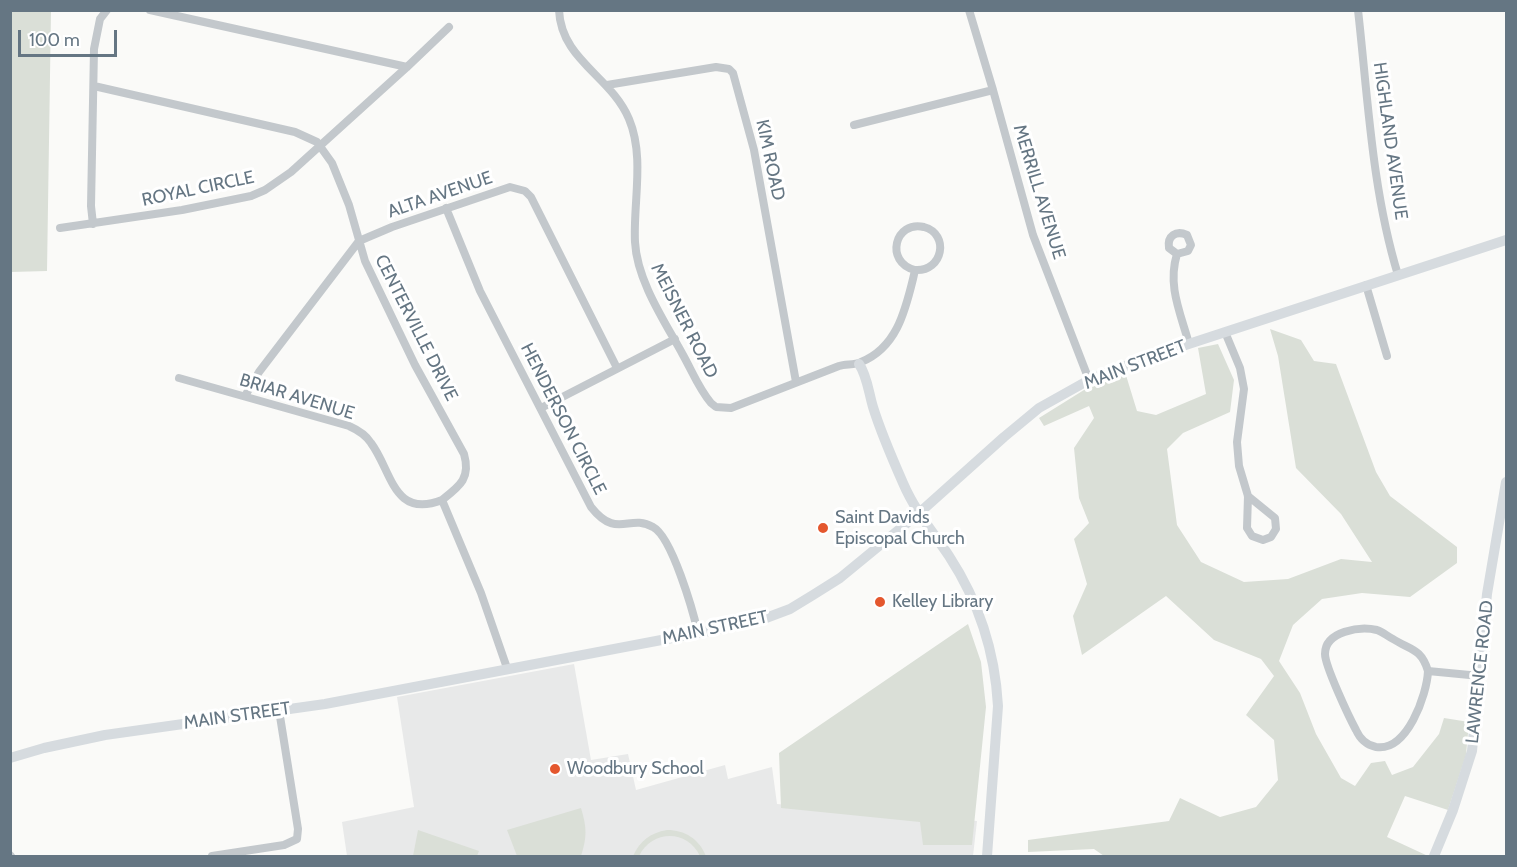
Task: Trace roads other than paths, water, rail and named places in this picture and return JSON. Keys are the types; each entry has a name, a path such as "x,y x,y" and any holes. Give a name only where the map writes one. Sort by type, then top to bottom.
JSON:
{"main road":[{"name":"MAIN STREET","path":"10,758 105,735 325,704 766,618 800,603 840,578 918,514 1017,425 1048,402 1089,380 1125,365 1506,240"},
{"path":"859,364 885,440 913,506 948,554 968,589 982,622 993,660 997,683 998,727 987,856"},
{"name":"LAWRENCE ROAD","path":"1434,856 1454,810 1472,751 1490,576 1506,482"}],"street":[{"path":"93,224 91,195 95,34 100,19 107,10"},
{"path":"150,10 407,68"},
{"name":"MEISNER ROAD","path":"559,10 562,34 569,46 607,85 630,120 637,163 635,240 638,263 643,278 706,397 716,407 731,408 839,366 850,363 859,364"},
{"name":"MERRILL AVENUE","path":"969,10 1033,235 1089,380"},
{"name":"HIGHLAND AVENUE","path":"1358,10 1374,154 1389,240 1398,275"},
{"name":"ROYAL CIRCLE","path":"60,228 163,214 251,196 265,190 291,172 407,68 448,27"},
{"name":"KIM ROAD","path":"607,85 716,67 729,69 733,73 754,150 796,382"},
{"name":"CENTERVILLE DRIVE","path":"94,86 287,129 309,136 320,146 335,170 365,261 406,346 464,454 467,468 464,480 442,500"},
{"path":"854,125 993,90"},
{"name":"ALTA AVENUE","path":"245,396 259,372 359,241 392,227 510,187 525,191 531,196 617,368"},
{"name":"HENDERSON CIRCLE","path":"446,208 480,291 591,507 601,519 615,525 646,524 660,532 680,575 698,633"},
{"path":"923,227 932,231 938,239 940,253 936,262 929,268 915,270 906,267 899,260 896,252 897,242 909,228 923,227"},
{"path":"1177,255 1173,271 1173,286 1189,344"},
{"path":"859,364 883,348 893,338 915,270"},
{"path":"1366,285 1387,356"},
{"path":"1225,332 1243,379 1243,398 1237,442 1239,465 1248,496 1248,531 1257,539 1269,538 1276,530 1275,518 1248,496"},
{"path":"541,408 675,339"},
{"name":"BRIAR AVENUE","path":"179,378 354,428 371,443 393,485 406,500 419,505 442,500"},
{"path":"442,500 481,593 507,668"},
{"path":"1356,629 1377,630 1416,650 1428,671 1422,703 1400,738 1384,748 1373,746 1363,741 1355,729 1327,665 1326,648 1331,640 1345,632 1356,629"},
{"path":"1428,671 1480,676"},
{"path":"212,856 242,854 288,844 296,841 298,837 279,711"}],"place":[{"name":"Saint Davids Episcopal Church","path":"823,528"},
{"name":"Kelley Library","path":"880,602"},
{"name":"Woodbury School","path":"555,769"}]}
